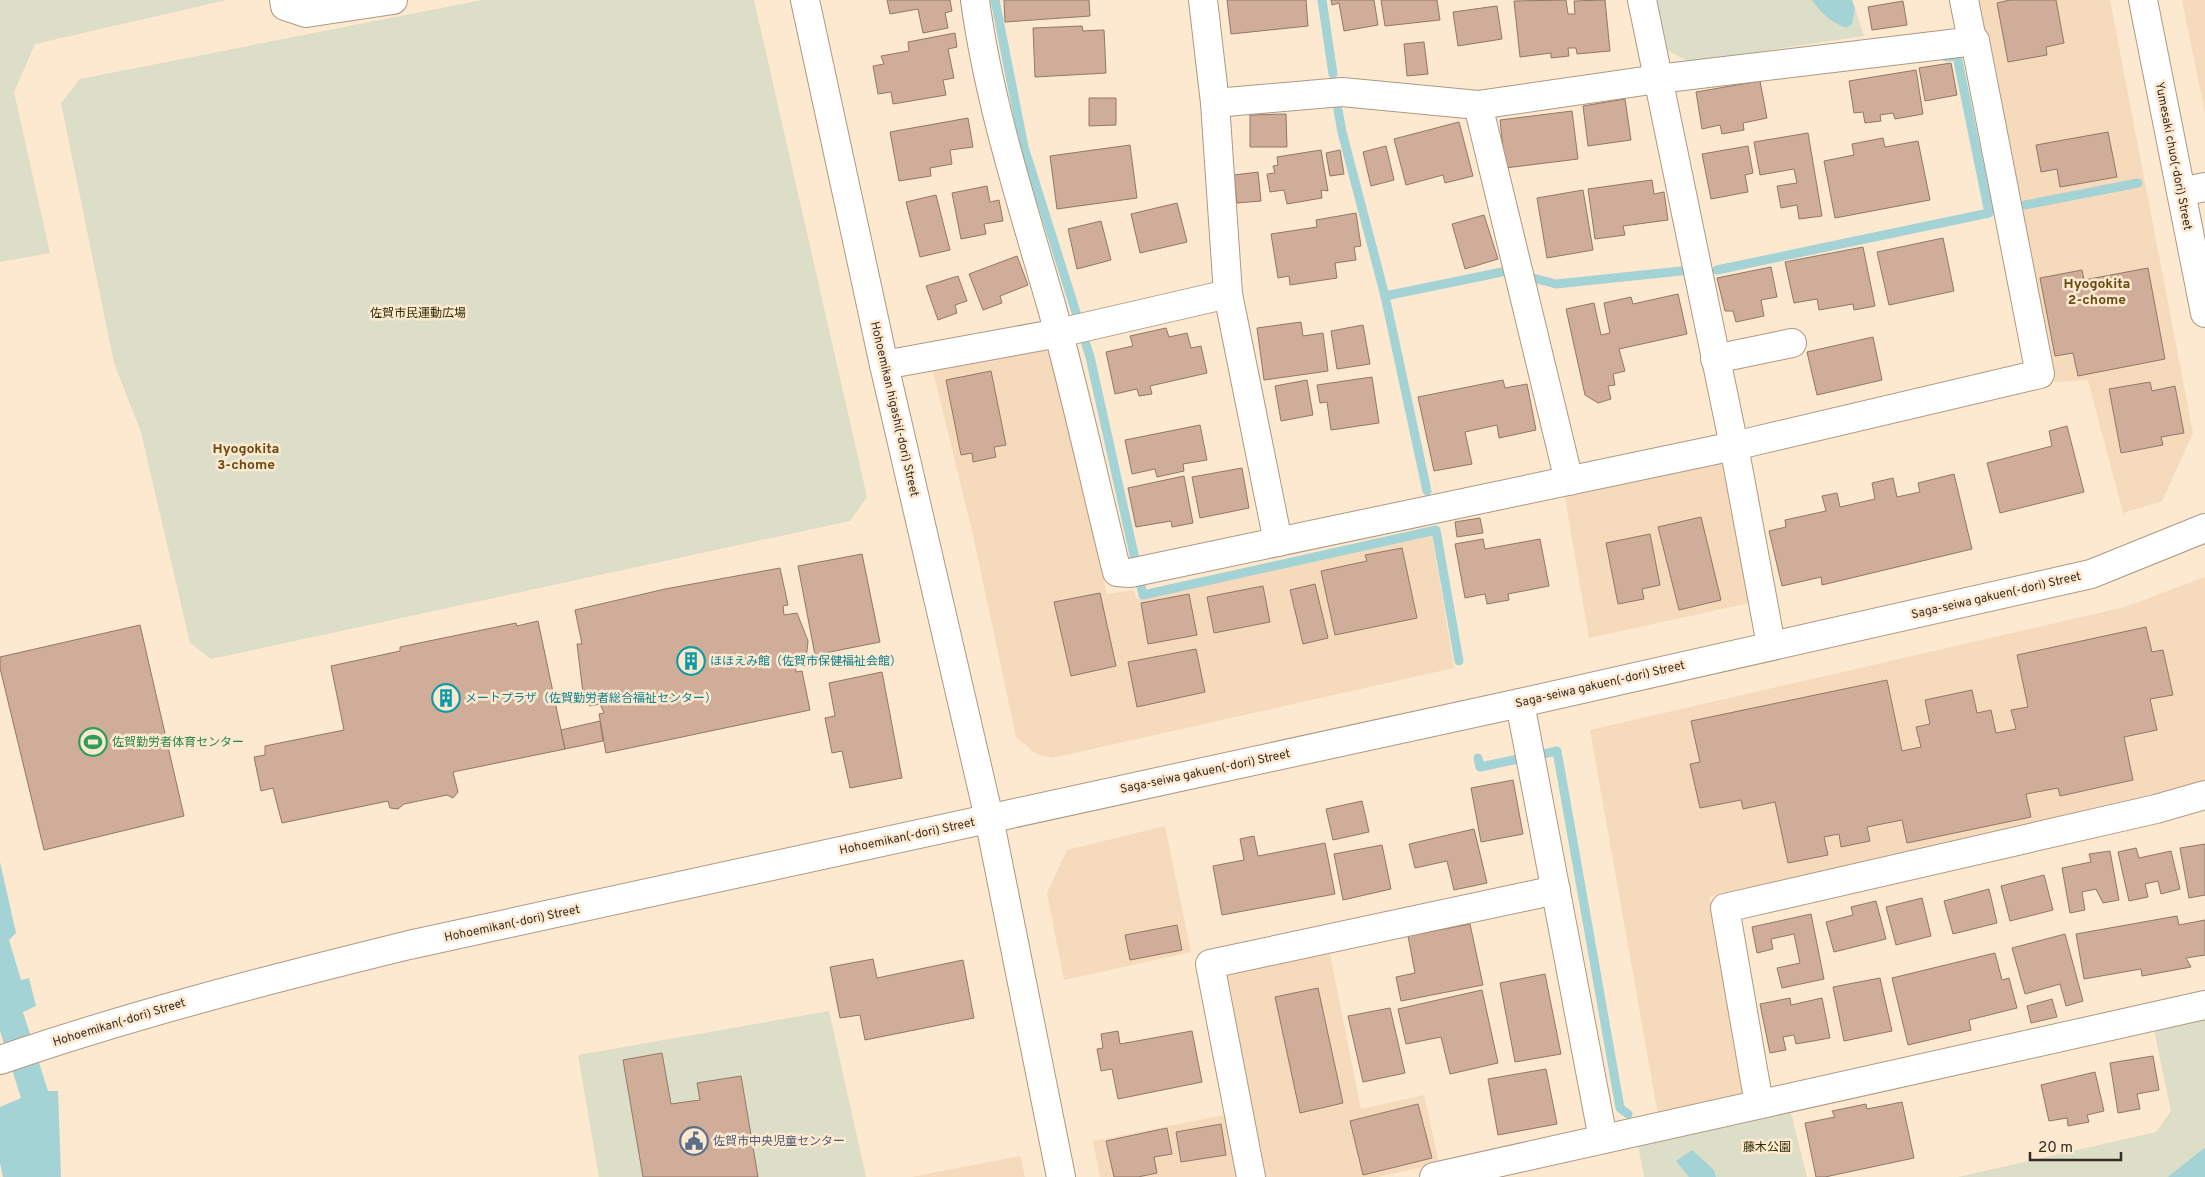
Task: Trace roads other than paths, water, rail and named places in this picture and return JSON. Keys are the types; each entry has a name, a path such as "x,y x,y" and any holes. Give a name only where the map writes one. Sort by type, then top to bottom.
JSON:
{"street":[{"path":"284,0 285,6 306,13 392,0"},
{"name":"Hohoemikan higashi(-dori) Street","path":"805,0 884,365 989,818 1061,1177"},
{"path":"975,0 978,27 1004,137 1073,330 1117,572 1138,572 1734,446 2040,374 1975,41 1971,35 1964,0"},
{"path":"1203,0 1215,102 1228,294 1278,542"},
{"path":"1642,0 1734,446 1771,645"},
{"name":"Yumesaki chuo(-dori) Street","path":"2142,0 2193,189 2205,313"},
{"path":"1215,102 1342,92 1478,105 1658,79 1975,41"},
{"path":"1478,105 1569,481"},
{"path":"884,365 1073,330 1228,294"},
{"path":"1715,359 1792,343"},
{"name":"Saga-seiwa gakuen(-dori) Street","path":"989,818 1520,702 2090,574 2205,528"},
{"path":"1520,702 1603,1139"},
{"path":"1758,1104 1725,908 2156,809 2205,795"},
{"name":"Hohoemikan(-dori) Street","path":"2,1059 239,987 390,950 989,818"},
{"path":"1251,1177 1210,964 1556,890"},
{"path":"1434,1177 2205,1005"}],"water":[{"path":"1812,0 1852,0 1855,9 1852,24 1846,28 1831,20"},
{"path":"0,862 16,933 9,940 21,980 29,978 36,1006 23,1012 48,1091 58,1091 61,1177 3,1177 0,1163 0,1107 21,1098 0,1031"},
{"path":"2205,1148 2205,1177 2168,1177 2203,1149"},
{"path":"1692,1150 1714,1170 1716,1177 1689,1177 1676,1161"}],"waterway":[{"path":"995,0 1024,147 1090,357 1143,595 1436,530 1459,661"},
{"path":"1322,0 1333,74"},
{"path":"1717,270 1989,213 1957,56 1946,57"},
{"path":"1338,110 1342,132 1385,296 1427,491"},
{"path":"2025,205 2138,183"},
{"path":"1533,278 1556,284 1681,271"},
{"path":"1385,296 1502,272"},
{"path":"1478,758 1480,767 1557,751 1620,1108 1628,1114"}],"place":[{"name":"ほほえみ館（佐賀市保健福祉会館）","path":"691,661"},
{"name":"メートプラザ（佐賀勤労者総合福祉センター）","path":"446,698"},
{"name":"佐賀勤労者体育センター","path":"93,742"},
{"name":"佐賀市中央児童センター","path":"694,1141"}],"district":[{"name":"Hyogokita 2-chome","path":"2097,292"},
{"name":"Hyogokita 3-chome","path":"246,456"}],"park label":[{"name":"佐賀市民運動広場","path":"418,313"},
{"name":"藤木公園","path":"1767,1147"}]}
